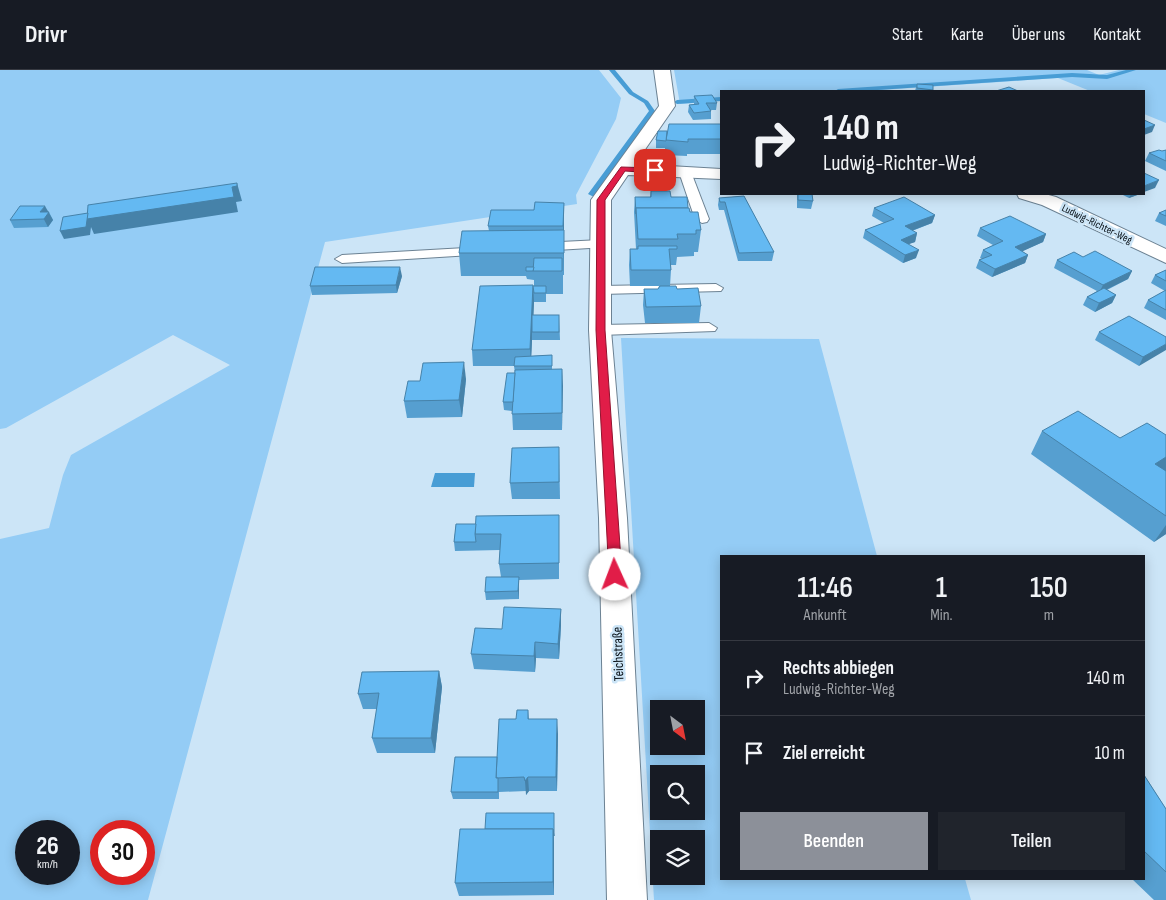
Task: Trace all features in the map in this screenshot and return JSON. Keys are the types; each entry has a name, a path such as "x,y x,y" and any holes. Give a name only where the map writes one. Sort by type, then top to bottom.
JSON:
{"street":[{"name":"Teichstraße","path":"627,900 613,518 600,330 601,200 667,106 662,70"},
{"path":"623,169 720,174"},
{"name":"Ludwig-Richter-Weg","path":"1029,195 1049,201 1166,257"}],"lane":[{"path":"685,172 702,219"},
{"path":"522,248 601,244"},
{"path":"342,259 502,250"},
{"path":"600,290 716,288"},
{"path":"600,330 709,328"}],"shaded area":[{"path":"0,70 599,70 621,98 616,119 576,195 577,204 325,242 155,874 155,820 90,820 90,885 152,885 148,900 0,900 0,539 49,528 63,475 71,455 230,365 173,335 6,428 0,429"},
{"path":"674,70 1087,70 1099,75 1119,70 1166,70 1166,123 1145,114 1145,90 1088,90 1058,78 882,90 720,90 720,101 680,104"},
{"path":"621,338 819,339 877,555 720,555 720,880 965,880 971,900 654,900 653,885 705,885 705,830 650,830 650,832"},
{"path":"435,473 475,473 474,487 431,487"}],"building":[{"path":"917,84 933,85 933,90 917,88"},
{"path":"1009,87 1016,90 999,90"},
{"path":"712,95 717,103 706,103 711,111 694,113 689,105 699,104 694,96"},
{"path":"1145,120 1155,125 1145,129"},
{"path":"669,124 720,124 720,139 688,139 688,142 666,140"},
{"path":"658,131 667,131 666,141 656,140"},
{"path":"1166,150 1166,161 1149,153"},
{"path":"1145,173 1159,180 1145,186"},
{"path":"237,183 237,186 232,187 234,197 87,219 88,205"},
{"path":"651,191 670,191 671,197 687,197 688,208 636,208 636,214 635,197 651,197"},
{"path":"798,195 812,195 813,201 798,200"},
{"path":"744,196 774,252 739,253 725,202 720,202 719,198"},
{"path":"904,197 935,215 905,226 917,233 901,240 919,250 905,255 865,230 894,219 874,208"},
{"path":"535,202 564,203 563,226 488,226 491,210 534,210"},
{"path":"20,206 45,206 40,212 49,212 44,219 10,220"},
{"path":"636,208 689,208 690,212 698,212 701,230 696,230 696,234 677,234 678,239 638,239"},
{"path":"1166,210 1166,216 1159,213"},
{"path":"88,213 86,227 60,231 63,217"},
{"path":"1010,216 1046,234 1015,247 1028,255 995,269 979,260 992,255 983,250 1003,241 980,228"},
{"path":"564,230 564,253 459,253 462,231"},
{"path":"638,246 677,246 677,249 669,249 671,270 631,270 630,249 638,249"},
{"path":"1095,251 1132,271 1103,285 1057,260 1074,252 1083,257"},
{"path":"534,258 562,258 562,271 533,271"},
{"path":"315,267 400,267 396,285 310,286"},
{"path":"526,267 534,267 533,271 526,271"},
{"path":"1166,270 1166,281 1155,275"},
{"path":"533,285 530,349 472,350 480,286"},
{"path":"533,286 546,286 546,293 534,293"},
{"path":"660,286 676,286 677,289 698,288 701,306 646,307 644,289 658,289"},
{"path":"1104,288 1116,295 1099,303 1087,297"},
{"path":"1166,290 1166,310 1148,300"},
{"path":"532,315 559,315 559,332 532,332"},
{"path":"1129,316 1166,337 1166,344 1143,357 1099,332"},
{"path":"552,355 552,366 514,366 515,357"},
{"path":"464,362 459,400 404,401 408,381 420,381 423,363"},
{"path":"562,369 562,413 512,414 515,370"},
{"path":"507,373 515,373 513,402 503,402"},
{"path":"1078,411 1120,438 1147,423 1166,435 1166,457 1155,464 1166,471 1166,516 1042,431"},
{"path":"559,447 559,482 510,483 512,448"},
{"path":"559,515 559,563 499,564 501,534 475,534 476,516"},
{"path":"456,524 476,524 476,542 454,542"},
{"path":"486,577 519,577 518,591 485,592"},
{"path":"504,607 561,609 558,644 535,642 534,656 471,654 475,628 502,629"},
{"path":"439,671 431,738 372,738 379,693 358,694 362,672"},
{"path":"517,710 528,710 528,719 557,719 556,777 528,777 525,781 524,777 496,778 499,719 516,719"},
{"path":"455,757 497,757 496,778 498,778 498,792 451,792"},
{"path":"1145,777 1166,809 1166,872 1145,852"},
{"path":"486,813 554,813 554,836 553,829 485,829"},
{"path":"460,829 553,829 553,882 455,883"}],"waterway":[{"path":"592,194 652,111 646,102 631,93 612,70"},
{"path":"853,90 1072,75 1107,77 1133,70"},
{"path":"677,102 720,99"}],"route":[{"path":"615,575 600,330 601,200 623,169 655,170"}]}
